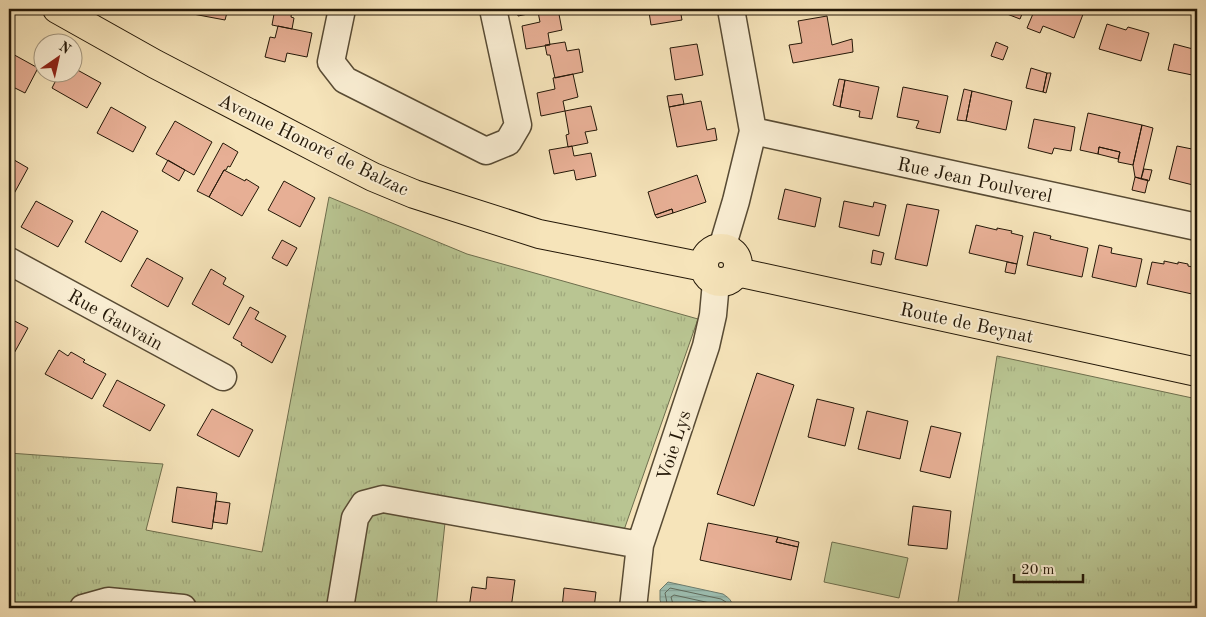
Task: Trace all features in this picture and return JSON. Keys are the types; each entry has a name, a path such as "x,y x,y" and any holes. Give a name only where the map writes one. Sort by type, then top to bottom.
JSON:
{"main road":[{"name":"Avenue Honoré de Balzac","path":"57,9 155,64 326,153 373,177 414,194 539,234 720,267"},
{"name":"Route de Beynat","path":"720,267 1197,372"}],"street":[{"path":"342,9 331,62 345,80 486,152 508,142 518,125 493,9"},
{"path":"731,9 753,131"},
{"name":"Voie Lys","path":"632,608 640,545 706,346 720,267 753,131"},
{"name":"Rue Jean Poulverel","path":"753,131 1197,227"},
{"name":"Rue Gauvain","path":"9,261 223,377"},
{"path":"340,608 355,518 364,504 383,499 640,545"},
{"path":"83,608 108,601 183,608"}],"green space":[{"path":"329,197 467,254 698,319 617,550 445,523 436,608 9,608 9,453 163,464 146,530 262,552"},
{"path":"997,356 1197,399 1197,608 957,608"},
{"path":"832,542 908,558 899,598 824,582"}],"water":[{"path":"668,582 723,594 732,603 732,608 663,608 660,600 660,590"}],"building":[{"path":"194,9 228,9 225,20 193,14"},
{"path":"262,9 292,9 291,17 294,18 292,29 272,25 274,14 261,11"},
{"path":"517,9 553,9 518,16"},
{"path":"558,9 562,30 548,33 550,45 526,49 522,26 540,22 538,12"},
{"path":"647,9 680,9 682,20 651,25"},
{"path":"994,9 1024,9 1020,19"},
{"path":"1035,9 1085,9 1074,38 1043,26 1040,33 1027,28"},
{"path":"827,16 832,45 852,39 853,52 793,63 789,45 802,43 798,21"},
{"path":"1107,24 1126,30 1128,27 1149,33 1141,61 1099,49"},
{"path":"278,26 312,33 307,57 287,53 285,62 265,57 270,37 275,38"},
{"path":"565,42 567,51 579,49 583,72 555,78 550,55 547,55 545,45"},
{"path":"996,42 1008,47 1003,60 991,56"},
{"path":"697,44 703,75 675,80 670,48"},
{"path":"1174,44 1193,49 1194,46 1197,46 1197,76 1168,70"},
{"path":"9,52 32,65 32,80 25,93 9,85"},
{"path":"1031,68 1047,73 1043,92 1026,88"},
{"path":"82,73 101,83 87,108 52,88 55,82 82,82"},
{"path":"1047,73 1051,73 1046,93 1043,92"},
{"path":"573,74 578,97 563,101 565,111 541,116 537,93 555,89 553,78"},
{"path":"839,79 845,80 840,107 833,105"},
{"path":"845,80 879,87 872,119 859,117 860,111 840,107"},
{"path":"903,87 948,96 940,133 916,128 919,121 897,117"},
{"path":"964,89 972,91 966,121 957,120"},
{"path":"972,91 1012,101 1006,130 966,121"},
{"path":"682,94 684,104 669,107 667,96"},
{"path":"701,101 707,130 715,128 717,140 677,147 669,107"},
{"path":"591,106 597,130 585,132 588,143 568,147 566,135 569,134 565,111"},
{"path":"111,107 146,127 133,152 97,133"},
{"path":"1088,113 1142,125 1133,165 1118,162 1120,152 1099,147 1098,154 1080,150"},
{"path":"1034,119 1075,127 1071,151 1054,148 1052,154 1028,148"},
{"path":"175,121 212,142 194,175 156,154"},
{"path":"1142,125 1153,128 1141,179 1135,177 1133,165"},
{"path":"223,143 238,152 230,167 228,166 224,170 209,197 197,191"},
{"path":"572,146 574,156 591,153 596,176 576,180 574,170 554,174 549,150"},
{"path":"1177,146 1197,150 1197,186 1169,179"},
{"path":"1099,147 1120,152 1118,159 1098,154"},
{"path":"9,157 28,168 10,201 9,201"},
{"path":"168,160 185,170 179,181 162,171"},
{"path":"1144,169 1152,170 1149,181 1141,179"},
{"path":"224,170 245,181 246,179 259,187 242,216 209,197"},
{"path":"697,175 706,202 673,213 672,209 655,215 648,192"},
{"path":"1135,177 1148,180 1145,193 1132,190"},
{"path":"284,181 315,198 300,227 268,210"},
{"path":"785,189 821,198 815,227 778,219"},
{"path":"36,201 73,221 58,247 21,227"},
{"path":"844,201 873,207 874,202 886,205 879,236 839,227"},
{"path":"907,204 939,210 927,266 895,259"},
{"path":"672,209 673,213 657,218 655,215"},
{"path":"102,211 138,231 121,262 85,242"},
{"path":"976,225 1012,231 1011,233 1023,236 1017,264 969,253"},
{"path":"1034,232 1051,236 1050,239 1088,248 1082,277 1027,265"},
{"path":"282,240 297,248 287,266 272,258"},
{"path":"1099,245 1112,248 1111,253 1142,259 1136,287 1092,277"},
{"path":"873,250 884,253 881,265 871,263"},
{"path":"147,258 183,278 168,307 131,286"},
{"path":"1164,261 1188,264 1188,266 1197,268 1192,294 1147,284 1152,262 1164,264"},
{"path":"1007,262 1017,264 1015,274 1005,272"},
{"path":"211,269 226,278 223,284 244,296 229,325 192,304"},
{"path":"250,307 259,312 255,319 286,336 272,363 241,345 242,343 233,338"},
{"path":"9,318 28,328 12,357 9,355"},
{"path":"59,350 68,356 71,352 85,360 83,362 106,374 92,399 45,374"},
{"path":"757,373 794,385 754,506 717,494"},
{"path":"117,380 165,405 150,431 103,406"},
{"path":"817,399 854,408 845,446 808,437"},
{"path":"212,409 253,430 239,457 197,435"},
{"path":"867,411 908,421 900,459 858,449"},
{"path":"931,426 961,433 950,478 920,471"},
{"path":"177,487 217,493 212,529 172,522"},
{"path":"216,501 230,503 227,524 213,522"},
{"path":"913,506 951,511 947,549 908,545"},
{"path":"708,523 778,537 776,542 798,547 791,580 700,560"},
{"path":"778,537 799,542 798,547 776,542"},
{"path":"487,577 515,580 511,608 469,608 472,587 486,589"},
{"path":"564,588 596,592 594,608 562,608"}]}
